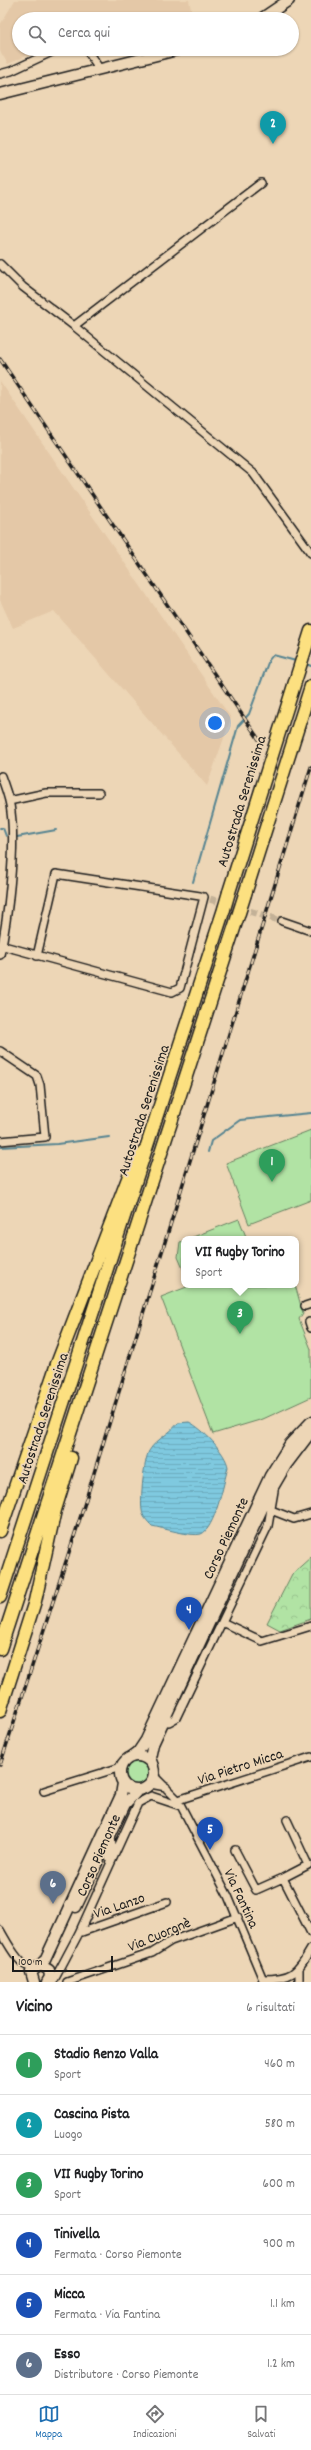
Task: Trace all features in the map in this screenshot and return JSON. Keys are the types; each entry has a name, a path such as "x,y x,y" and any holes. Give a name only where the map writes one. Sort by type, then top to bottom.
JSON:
{"highway":[{"name":"Autostrada Serenissima","path":"0,1597 192,1010 311,631"},
{"name":"Autostrada Serenissima","path":"0,1649 238,916 311,686"},
{"path":"0,1531 57,1364 192,1010"},
{"path":"0,1711 35,1602 55,1510 81,1425 84,1391"},
{"path":"0,1527 10,1500"}],"main road":[{"path":"271,12 289,0"},
{"path":"0,94 150,56"},
{"name":"Corso Piemonte","path":"152,1775 151,1750 164,1721 269,1494 311,1422"},
{"name":"Corso Piemonte","path":"131,1757 138,1752 146,1740 270,1476 306,1431"},
{"path":"131,1757 146,1759 152,1775 138,1790 132,1789 123,1782 121,1767 131,1757"},
{"name":"Corso Piemonte","path":"35,1974 45,1960 121,1795 123,1782"},
{"name":"Corso Piemonte","path":"35,1974 111,1834 125,1804 138,1790"},
{"path":"35,1974 50,1975 47,1982"}],"street":[{"path":"0,74 11,71 43,56"},
{"path":"91,56 99,68"},
{"path":"74,326 261,182"},
{"path":"0,264 23,287 74,326 253,473 311,553"},
{"path":"0,955 7,911 11,849 9,801 1,776"},
{"path":"9,801 46,793 99,793"},
{"path":"1,946 37,956 172,992 177,991 180,988 202,896 56,874 37,956"},
{"path":"282,921 311,931"},
{"path":"0,1051 36,1076 40,1085 44,1137 0,1141"},
{"path":"306,1431 311,1418"},
{"name":"Corso Piemonte","path":"164,1721 169,1722 176,1718 268,1526 273,1493 280,1476"},
{"path":"271,1510 294,1519 311,1514"},
{"path":"222,1622 262,1640 311,1626"},
{"name":"Via Pietro Micca","path":"179,1803 311,1757"},
{"path":"44,1791 121,1767"},
{"name":"Via Fantina","path":"152,1775 166,1787 179,1803 238,1917 263,1981"},
{"name":"Corso Piemonte","path":"53,1982 79,1933 135,1808 141,1799 156,1796 179,1803"},
{"path":"235,1850 256,1890 308,1865 287,1820"},
{"path":"103,1881 112,1846 111,1834"},
{"path":"283,1878 311,1933"},
{"name":"Via Lanzo","path":"79,1933 167,1902"},
{"name":"Via Cuorgnè","path":"68,1982 152,1953 171,1941 238,1917"},
{"path":"0,1930 35,1974"},
{"path":"299,1982 301,1966 311,1949"},
{"path":"263,1981 287,1977 301,1966 311,1962"}],"shaded area":[{"path":"15,0 189,0 192,12 12,12 12,56 26,56 8,64 0,51 0,25"},
{"path":"0,381 231,718 207,786 54,611 13,628 0,600"}],"green space":[{"path":"311,1130 311,1200 249,1224 226,1163"},
{"path":"239,1219 246,1236 196,1236"},
{"path":"181,1242 181,1264 178,1257"},
{"path":"184,1288 296,1288 303,1313 299,1319 311,1349 311,1397 263,1419 213,1434 161,1297"},
{"path":"311,1557 311,1619 280,1630 267,1623 292,1574"},
{"path":"137,1760 146,1764 150,1773 146,1782 137,1786 128,1782 124,1773 128,1764"}],"water":[{"path":"189,1422 207,1435 223,1455 228,1467 215,1515 211,1524 201,1534 197,1535 152,1526 142,1512 144,1471 149,1451 155,1443 178,1423"}],"waterway":[{"path":"193,882 238,726 249,714 269,660 273,655 296,661"},
{"path":"304,663 311,666"},
{"path":"0,828 3,828 6,836"},
{"path":"17,837 56,830"},
{"path":"208,1152 211,1141 240,1120 311,1113"},
{"path":"0,1147 57,1144 109,1137"}],"tunnel":[{"path":"200,896 282,921"}],"railway":[{"path":"0,359 262,744"},
{"path":"0,1765 82,1512 311,767"}],"place":[{"name":"Cascina Pista","path":"273,144"},
{"name":"Stadio Renzo Valla","path":"272,1182"},
{"name":"VII Rugby Torino","path":"240,1334"},
{"name":"Tinivella","path":"189,1630"},
{"name":"Micca","path":"210,1850"},
{"name":"Esso","path":"53,1904"}]}
